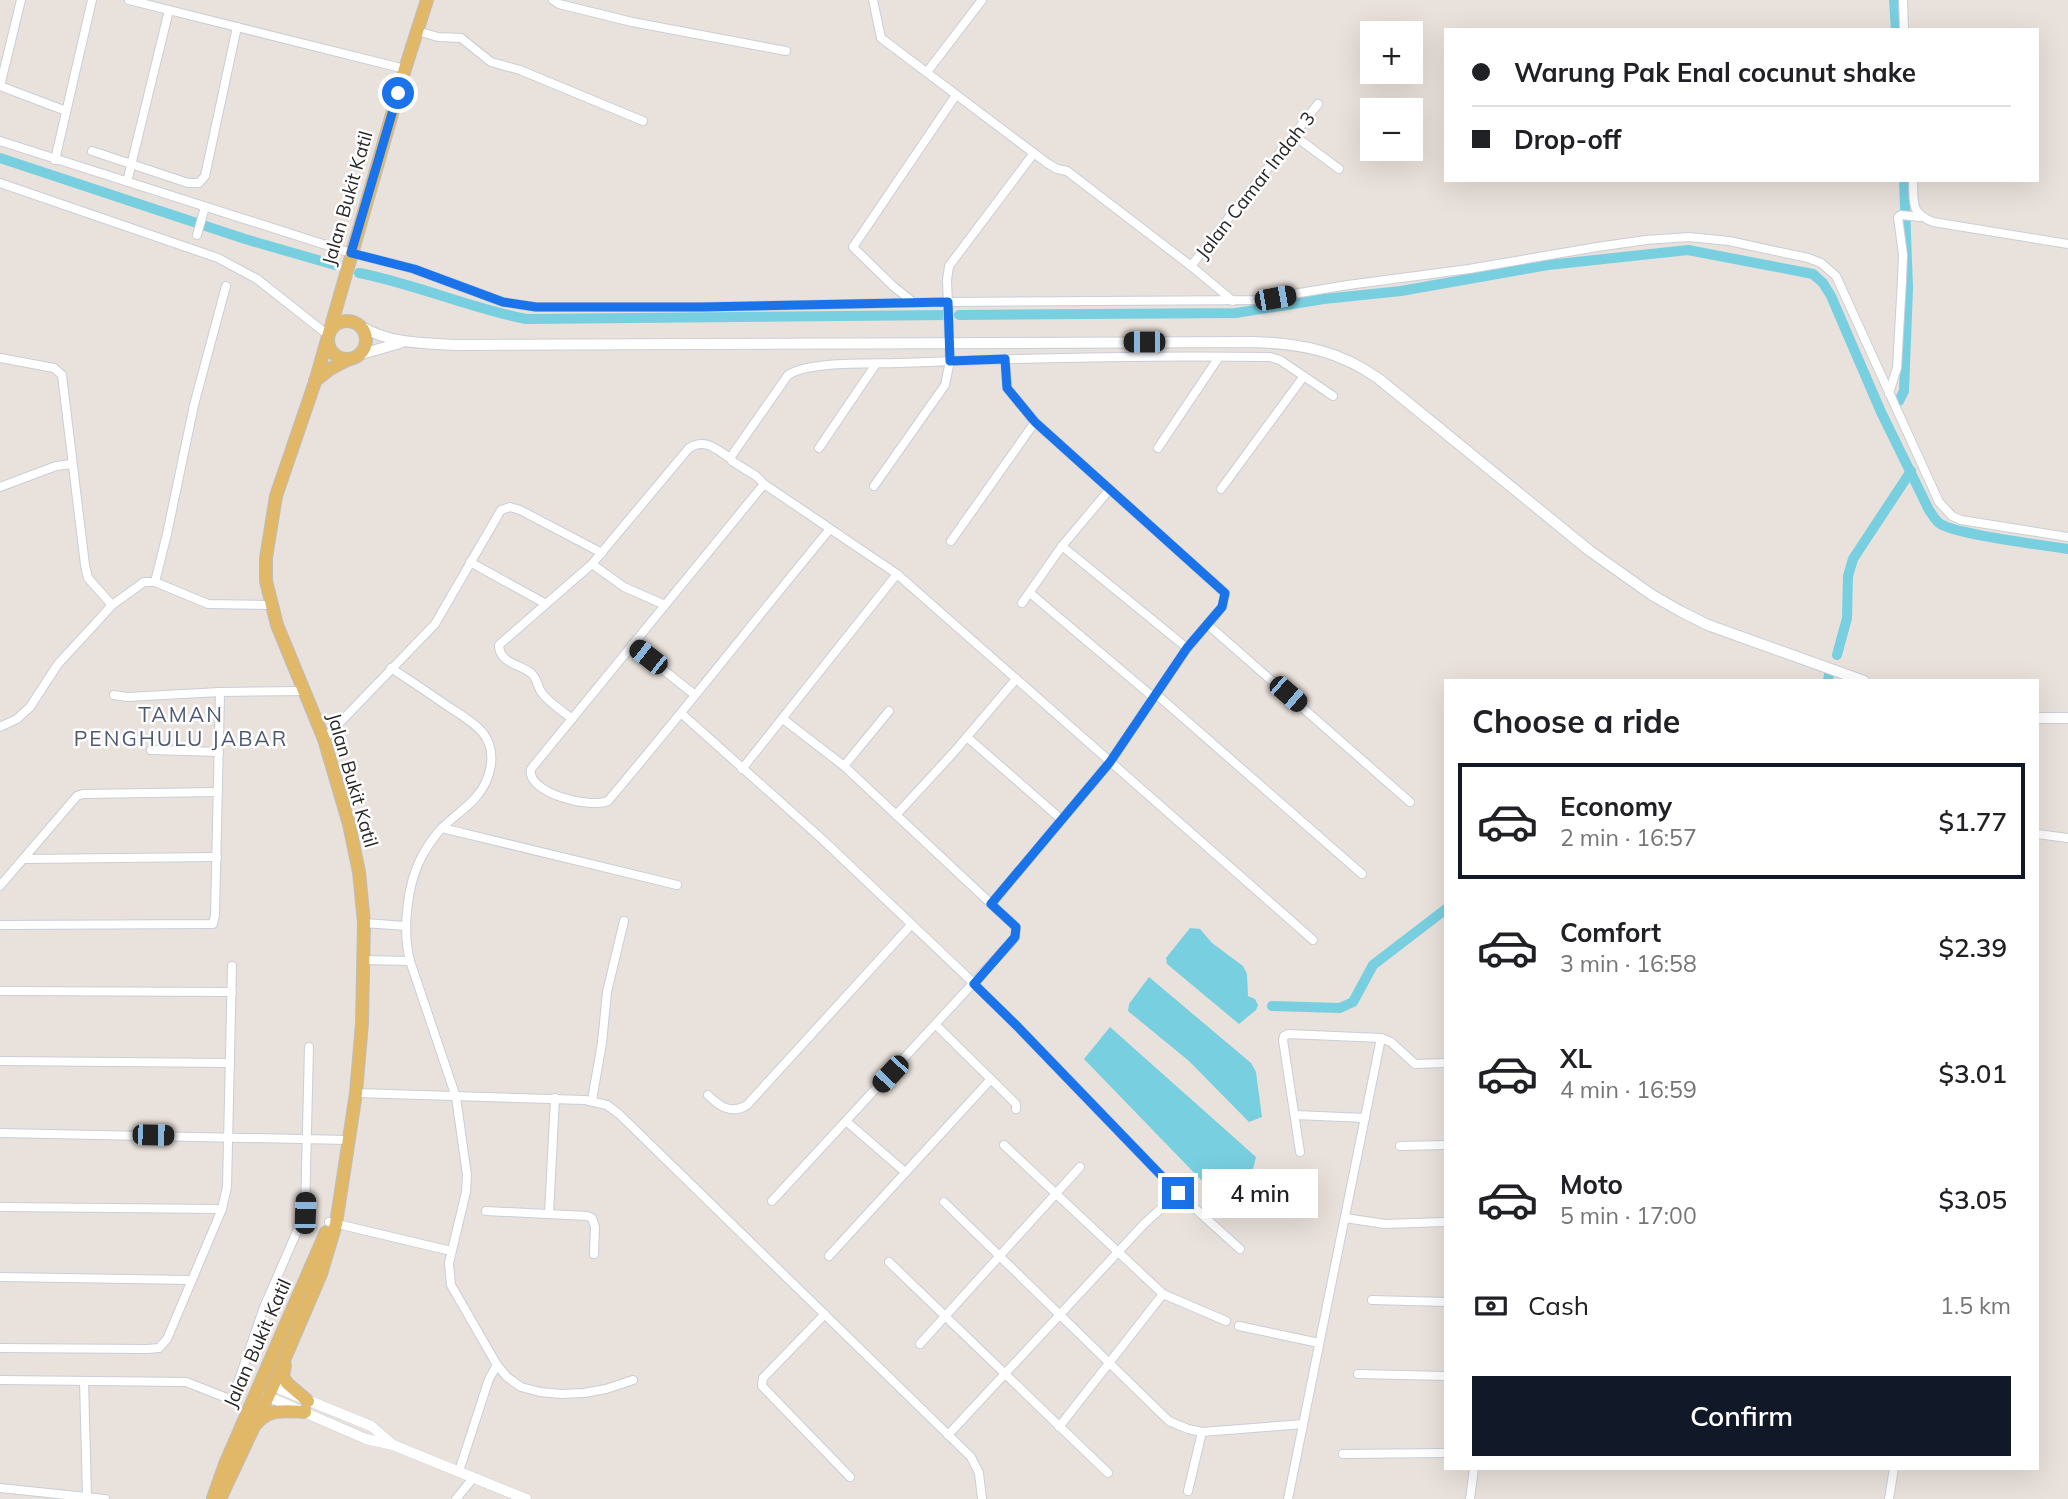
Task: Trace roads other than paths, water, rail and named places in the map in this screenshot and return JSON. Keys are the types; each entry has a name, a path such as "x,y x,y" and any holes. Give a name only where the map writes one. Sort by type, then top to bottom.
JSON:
{"main road":[{"name":"Jalan Bukit Katil","path":"220,1499 321,1274 338,1203 356,1093 362,1023 364,923 359,872 349,824 324,739 277,625 266,581 266,558 276,496 315,382 427,0"},
{"path":"315,382 330,369 355,357 366,345 365,333 352,316 342,287"},
{"path":"403,342 346,359 335,355 329,346 328,335 340,322 352,321 387,338 403,342 456,345 1255,342 1303,346 1345,358 1379,379 1590,551 1652,595 1708,625 1858,679"},
{"path":"2039,718 2068,718"},
{"name":"Jalan Bukit Katil","path":"213,1499 248,1410 333,1223"},
{"path":"292,1341 283,1377 306,1406"},
{"path":"248,1410 269,1391 268,1365"},
{"path":"253,1427 261,1418 278,1410 306,1406"}],"street":[{"path":"22,0 0,86 66,111"},
{"path":"55,160 92,0"},
{"path":"129,0 405,68"},
{"path":"873,0 881,38 1052,167 1067,171 1233,300"},
{"path":"927,72 982,0"},
{"path":"1903,0 1905,28"},
{"path":"558,1 632,22 786,51"},
{"path":"127,182 169,10"},
{"path":"92,151 188,183 199,183 205,176 237,27"},
{"path":"417,31 438,37 461,38 491,62 520,69 643,121"},
{"path":"915,303 892,286 853,247 956,94"},
{"name":"Jalan Camar Indah 3","path":"1191,265 1318,104"},
{"path":"1295,136 1339,169"},
{"path":"0,141 351,253 414,269 503,302 536,307 1266,299 1646,240 1689,237 1729,242 1808,258 1830,269 1841,286 1944,510 1952,516 1971,522 2068,537"},
{"path":"874,485 945,386 950,361 947,280 949,266 1034,152"},
{"path":"1913,182 1916,212 1919,217"},
{"path":"0,183 218,258 257,279 328,335"},
{"path":"197,235 205,207"},
{"path":"1889,393 1898,357 1903,266 1898,220 1900,215 2068,244"},
{"path":"155,582 194,405 226,286"},
{"path":"0,358 54,368 62,375 85,565 88,578 112,605"},
{"path":"1158,448 1219,358"},
{"path":"730,458 783,380 793,372 833,366 1005,359 1275,358 1333,396"},
{"path":"991,904 1110,762 1187,648 1222,607 1225,593 1035,422 1007,388 1005,359"},
{"path":"819,448 876,364"},
{"path":"1221,489 1304,376"},
{"path":"951,541 1035,422"},
{"path":"572,719 542,694 531,673 506,660 499,650 499,645 592,564 689,448 704,443 730,458 829,530 897,574 1313,940"},
{"path":"0,487 56,466 72,464"},
{"path":"764,484 531,768 532,778 557,797 598,804 608,801 682,714 829,530"},
{"path":"1022,603 1062,546 1110,489"},
{"path":"324,739 435,624 501,510 520,510 601,554"},
{"path":"1062,546 1187,648"},
{"path":"470,562 546,604"},
{"path":"592,564 624,587 665,606"},
{"path":"742,768 897,574"},
{"path":"0,727 17,719 30,707 58,664 112,605 144,582 155,582 208,604 272,605"},
{"path":"1030,593 1362,874"},
{"path":"1208,624 1410,802"},
{"path":"632,645 695,695"},
{"path":"391,668 476,726 489,743 491,764 477,797 442,828 431,841 416,868 406,926 410,961 456,1097 467,1175 466,1192 451,1251 448,1274 451,1285 497,1365 521,1387 540,1392 584,1393 633,1380"},
{"path":"896,815 1016,679"},
{"path":"114,695 127,697 304,691"},
{"path":"0,925 213,924 220,692"},
{"path":"844,766 889,711"},
{"path":"682,714 823,840 974,984 1178,1193 1240,1249"},
{"path":"772,1201 974,984 1015,937 1016,927 844,766 783,719"},
{"path":"967,737 1062,820"},
{"path":"151,750 219,752"},
{"path":"0,886 77,796 218,792"},
{"path":"442,828 677,885"},
{"path":"2039,834 2068,838"},
{"path":"24,859 217,857"},
{"path":"592,1100 607,992 624,921"},
{"path":"364,923 406,926"},
{"path":"708,1095 724,1108 741,1109 747,1105 911,925"},
{"path":"363,960 410,961"},
{"path":"0,1348 148,1349 159,1348 167,1339 222,1209 227,1186 232,966"},
{"path":"0,991 232,992"},
{"path":"936,1025 1016,1104 1016,1109"},
{"path":"1300,1153 1284,1036 1289,1034 1381,1038 1391,1042 1415,1064 1444,1063"},
{"path":"1288,1499 1381,1038"},
{"path":"0,1380 186,1382 232,1400 264,1307 305,1213 309,1047"},
{"path":"0,1062 230,1063"},
{"path":"829,1256 991,1079"},
{"path":"356,1093 555,1098 592,1100 607,1105 971,1457 981,1479 982,1499"},
{"path":"549,1214 555,1098"},
{"path":"1294,1115 1364,1118"},
{"path":"846,1121 905,1172"},
{"path":"0,1133 348,1140"},
{"path":"1400,1146 1444,1144"},
{"path":"1004,1145 1163,1294 1226,1321"},
{"path":"920,1344 1080,1167"},
{"path":"948,1435 1117,1252 1178,1193"},
{"path":"944,1202 1169,1421 1202,1432 1303,1424"},
{"path":"0,1207 222,1209"},
{"path":"486,1211 587,1216 592,1218 594,1227 594,1254"},
{"path":"1345,1218 1385,1224 1444,1222"},
{"path":"333,1223 451,1251"},
{"path":"889,1262 1108,1473"},
{"path":"0,1277 192,1280"},
{"path":"1059,1427 1163,1294"},
{"path":"1372,1300 1444,1302"},
{"path":"825,1314 763,1378 762,1386 850,1477"},
{"path":"1239,1326 1319,1343"},
{"path":"459,1471 489,1379 497,1365"},
{"path":"1358,1374 1444,1376"},
{"path":"84,1381 87,1496"},
{"path":"269,1391 306,1406 366,1439 393,1445 526,1499"},
{"path":"1188,1491 1202,1432"},
{"path":"1343,1454 1444,1453"},
{"path":"1470,1499 1474,1470"},
{"path":"1889,1499 1894,1470"},
{"path":"456,1499 474,1477"},
{"path":"0,1488 105,1499"}],"water":[{"path":"1190,928 1200,929 1212,943 1243,966 1247,974 1248,996 1255,999 1258,1005 1256,1010 1239,1024 1167,964 1166,958"},
{"path":"1149,977 1251,1063 1256,1072 1262,1117 1249,1122 1189,1061 1128,1011 1129,1004"},
{"path":"1110,1027 1256,1157 1241,1217 1234,1214 1084,1059"}],"waterway":[{"path":"1894,0 1896,28"},
{"path":"0,158 245,239 335,265"},
{"path":"1899,401 1904,391 1908,288 1904,182"},
{"path":"959,315 1236,313 1324,299 1401,291 1548,265 1688,250 1813,274 1831,296 1881,412 1936,520 1963,532 2068,549"},
{"path":"359,273 526,319 948,315"},
{"path":"1837,655 1847,618 1848,576 1853,559 1911,471"},
{"path":"1828,679 1829,674"},
{"path":"1272,1006 1340,1008 1353,1002 1373,965 1444,911"}],"district":[{"name":"TAMAN PENGHULU JABAR","path":"181,726"}]}
